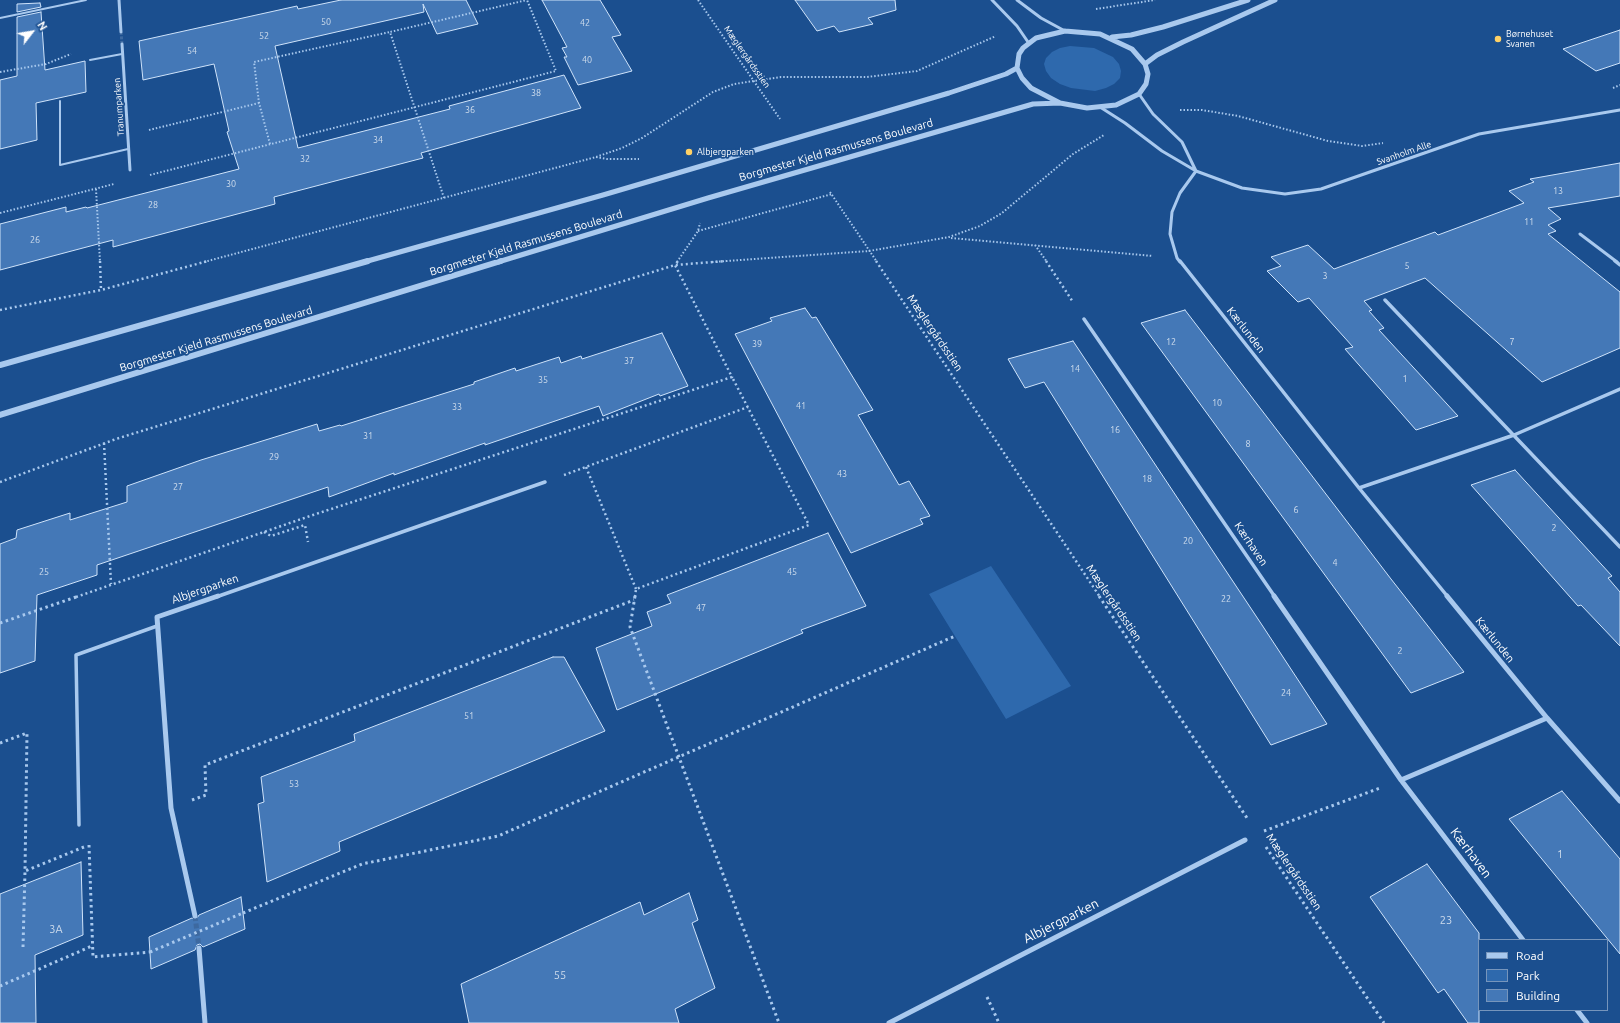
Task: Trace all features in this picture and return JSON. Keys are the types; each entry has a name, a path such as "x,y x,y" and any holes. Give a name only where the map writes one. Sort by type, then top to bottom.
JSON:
{"street":[{"path":"119,0 121,32"},
{"path":"992,0 1018,26 1028,42"},
{"path":"1017,0 1042,18 1065,31"},
{"path":"1111,37 1130,35 1163,27 1248,0"},
{"path":"1145,64 1157,55 1183,42 1275,0"},
{"path":"1065,31 1089,32 1111,37 1132,49 1145,64 1148,74 1146,84 1139,94 1116,105 1087,108 1060,103 1031,88 1022,78 1017,68 1019,54 1028,42 1044,34 1065,31"},
{"name":"Tranumparken","path":"122,44 130,170"},
{"name":"Borgmester Kjeld Rasmussens Boulevard","path":"0,365 618,190 949,93 1006,74 1017,68"},
{"path":"1139,94 1153,114 1182,142 1196,171"},
{"name":"Borgmester Kjeld Rasmussens Boulevard","path":"0,415 714,196 1033,104 1060,103"},
{"name":"Svanholm Alle","path":"1100,107 1125,123 1162,151 1196,171 1242,188 1285,194 1321,189 1479,134 1620,110"},
{"name":"Kærlunden","path":"1196,171 1180,193 1172,212 1170,234 1177,258 1359,488 1547,718 1620,801"},
{"path":"1580,234 1620,265"},
{"path":"1385,300 1620,547"},
{"name":"Kærhaven","path":"1084,319 1401,780 1522,939"},
{"path":"1359,488 1514,435 1620,389"},
{"name":"Albjergparken","path":"157,626 156,617 545,482"},
{"path":"157,626 171,808 195,916"},
{"path":"1401,780 1547,718"},
{"name":"Albjergparken","path":"889,1023 1244,840"},
{"path":"199,948 205,1023"},
{"path":"1578,1011 1587,1023"}],"lane":[{"path":"0,18 86,0"},
{"path":"90,60 122,54"},
{"path":"60,101 60,165 128,149"},
{"path":"79,825 76,655 157,626"}],"path":[{"path":"149,175 556,71 527,0 254,62 259,103 270,144"},
{"name":"Mæglergårdsstien","path":"698,0 783,122"},
{"path":"1093,10 1129,6 1155,0"},
{"path":"0,310 101,290 444,198 622,148 642,138 713,92 734,84 781,77 867,77 917,71 1018,26"},
{"path":"390,32 444,198"},
{"path":"0,72 46,64 72,53"},
{"path":"1606,90 1620,85"},
{"path":"127,135 259,103"},
{"path":"1153,114 1174,110 1202,110 1238,116 1328,141 1362,146 1388,142"},
{"path":"0,482 104,444 675,265 869,251 949,237 980,226 1002,213 1073,154 1125,123"},
{"path":"596,156 607,159 646,158"},
{"path":"0,213 119,183"},
{"path":"96,189 101,290"},
{"name":"Mæglergårdsstien","path":"675,265 698,232 831,193 1248,820"},
{"path":"949,237 1177,258"},
{"path":"1035,245 1084,319"},
{"path":"636,589 809,525 675,265"},
{"path":"0,623 263,532 732,377"},
{"path":"545,482 748,408"},
{"path":"104,444 111,584"},
{"path":"586,467 636,589 630,627 778,1023"},
{"path":"263,532 271,536 305,525 312,563"},
{"path":"171,808 206,795 205,765 634,600"},
{"path":"25,871 90,845 93,957 150,952 362,864 498,836 955,636"},
{"path":"0,743 27,733 23,947"},
{"path":"1257,834 1401,780"},
{"name":"Mæglergårdsstien","path":"1262,840 1384,1023"},
{"path":"0,986 92,946"}],"green space":[{"path":"1070,46 1094,48 1113,57 1119,64 1121,71 1120,78 1114,84 1095,91 1071,88 1060,84 1051,78 1046,71 1044,64 1046,58 1052,52 1060,48"},
{"path":"991,566 1071,686 1006,719 929,594"}],"building":[{"path":"341,0 466,0 478,24 437,34 423,4 424,12 275,46 298,148 450,109 449,106 564,75 581,108 421,153 423,158 274,197 275,204 113,247 113,240 0,270 0,224 66,207 66,212 87,208 239,169 227,132 229,131 214,64 143,80 139,41 297,6 298,9"},
{"path":"542,0 600,0 621,35 612,37 632,71 578,85 564,57 567,57 562,48 567,47"},
{"path":"795,0 895,0 896,10 868,18 873,24 839,32 834,26 817,31"},
{"path":"40,3 41,7 17,12 17,4"},
{"path":"41,12 45,70 85,61 86,92 36,103 37,140 0,149 0,80 17,76 17,17"},
{"path":"1620,30 1620,63 1596,71 1563,49"},
{"path":"1620,163 1620,196 1548,208 1561,219 1548,225 1556,231 1548,234 1620,292 1620,348 1542,382 1425,278 1364,301 1372,310 1369,311 1384,328 1379,330 1458,416 1416,430 1345,349 1353,347 1309,298 1298,302 1267,271 1281,266 1271,257 1308,245 1334,269 1435,232 1438,235 1524,203 1509,191 1534,182 1530,179"},
{"path":"805,308 812,318 816,317 873,410 858,415 899,485 909,481 930,516 920,519 923,524 851,553 735,334 772,321 770,318"},
{"path":"1185,310 1464,672 1411,693 1141,323"},
{"path":"662,333 688,386 660,396 659,394 603,416 599,406 485,445 485,443 394,475 394,473 329,497 328,487 97,565 97,575 37,595 35,661 0,673 0,544 16,538 17,530 70,513 70,520 127,502 127,486 201,460 317,424 319,431 341,426 474,384 474,382 515,368 516,371 559,357 561,363 581,356 582,359"},
{"path":"1073,341 1327,724 1271,745 1044,382 1025,388 1008,359"},
{"path":"1515,470 1612,576 1608,578 1620,592 1620,646 1581,605 1578,606 1471,485"},
{"path":"828,533 866,606 801,630 803,633 617,710 596,648 652,626 647,612 671,603 667,595"},
{"path":"553,657 564,657 605,731 339,842 340,851 267,882 258,804 264,802 261,777 355,741 354,734"},
{"path":"1562,791 1620,859 1620,954 1608,939 1509,819"},
{"path":"81,862 83,935 35,955 36,1023 0,1023 0,894"},
{"path":"1427,864 1479,933 1479,1023 1468,1023 1444,989 1438,993 1370,897"},
{"path":"689,893 698,920 692,923 715,988 675,1009 679,1023 469,1023 461,984 640,902 644,915"},
{"path":"241,897 245,929 203,947 200,944 197,945 195,950 151,969 149,937 192,918 196,920 199,915"}],"tunnel":[{"path":"121,32 122,44"},
{"path":"195,916 199,948"}],"place":[{"name":"Børnehuset Svanen","path":"1498,39"},
{"name":"Albjergparken","path":"689,152"}]}
